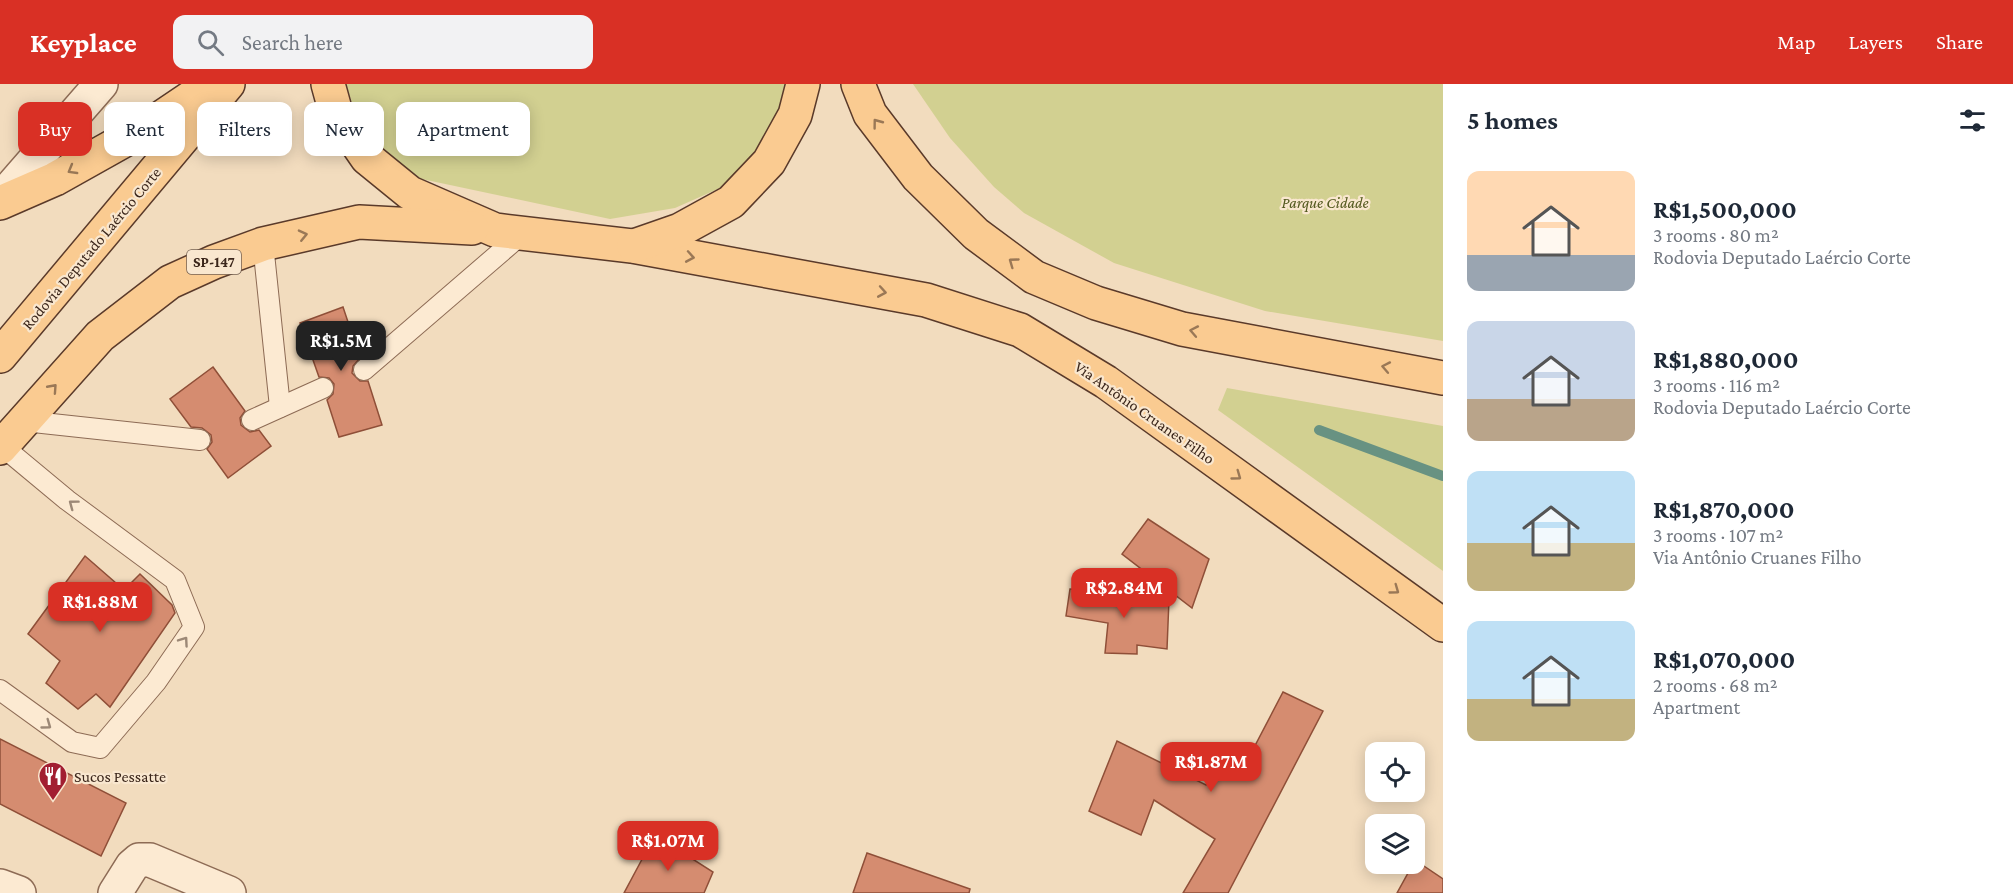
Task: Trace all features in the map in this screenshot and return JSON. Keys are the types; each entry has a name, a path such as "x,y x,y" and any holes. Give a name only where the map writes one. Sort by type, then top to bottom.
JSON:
{"main road":[{"path":"0,201 55,179 146,128 211,84"},
{"name":"Rodovia Deputado Laércio Corte","path":"0,356 228,84"},
{"path":"328,84 336,113 367,158 410,193 509,231"},
{"path":"632,246 680,230 731,202 769,162 795,115 803,84"},
{"path":"858,84 870,114 918,177 976,234 1034,277 1096,303 1182,329 1443,378"},
{"name":"SP-147","path":"1,447 100,336 170,282 214,262 263,244 359,222 509,231"},
{"name":"Via Antônio Cruanes Filho","path":"509,231 632,246 926,300 1020,330 1106,381 1443,625"}],"street":[{"path":"0,201 101,84"},
{"path":"115,893 132,866 139,860 150,860 229,893"},
{"path":"0,886 19,893"}],"lane":[{"path":"364,370 509,231"},
{"path":"263,244 280,407"},
{"path":"252,420 323,388"},
{"path":"24,421 200,440"},
{"path":"0,690 72,742 100,748 156,682 194,627 175,580 67,500 1,447"}],"green space":[{"path":"346,84 788,84 785,103 758,152 720,188 675,208 610,219 417,178 384,149 384,102 352,102"},
{"name":"Parque Cidade","path":"913,84 1443,84 1443,341 1265,311 1114,263 1024,213 994,187 950,138"},
{"path":"1227,388 1443,426 1443,571 1218,410"}],"building":[{"path":"343,307 360,358 353,366 352,373 360,381 368,381 382,425 339,437 327,400 333,394 334,384 329,378 319,377 300,323"},
{"path":"213,367 245,411 240,418 241,425 250,432 259,430 271,446 228,478 207,449 212,442 211,435 202,428 191,427 170,399"},
{"path":"1148,519 1209,559 1192,608 1122,554"},
{"path":"85,556 124,590 140,574 172,605 175,613 110,707 96,694 78,709 46,683 60,661 28,634"},
{"path":"1070,589 1169,599 1167,649 1137,645 1137,654 1105,653 1108,623 1066,616"},
{"path":"1283,692 1323,711 1228,893 1183,893 1215,839 1154,800 1141,835 1089,811 1117,741 1206,785 1213,771 1237,780"},
{"path":"0,739 126,803 101,856 0,804"},
{"path":"655,835 713,872 704,893 624,893"},
{"path":"867,853 970,889 969,893 853,893"},
{"path":"1425,867 1443,879 1443,893 1397,893 1407,874 1425,874"}],"waterway":[{"path":"1319,430 1443,476"}],"place":[{"name":"Sucos Pessatte","path":"53,802"}]}
